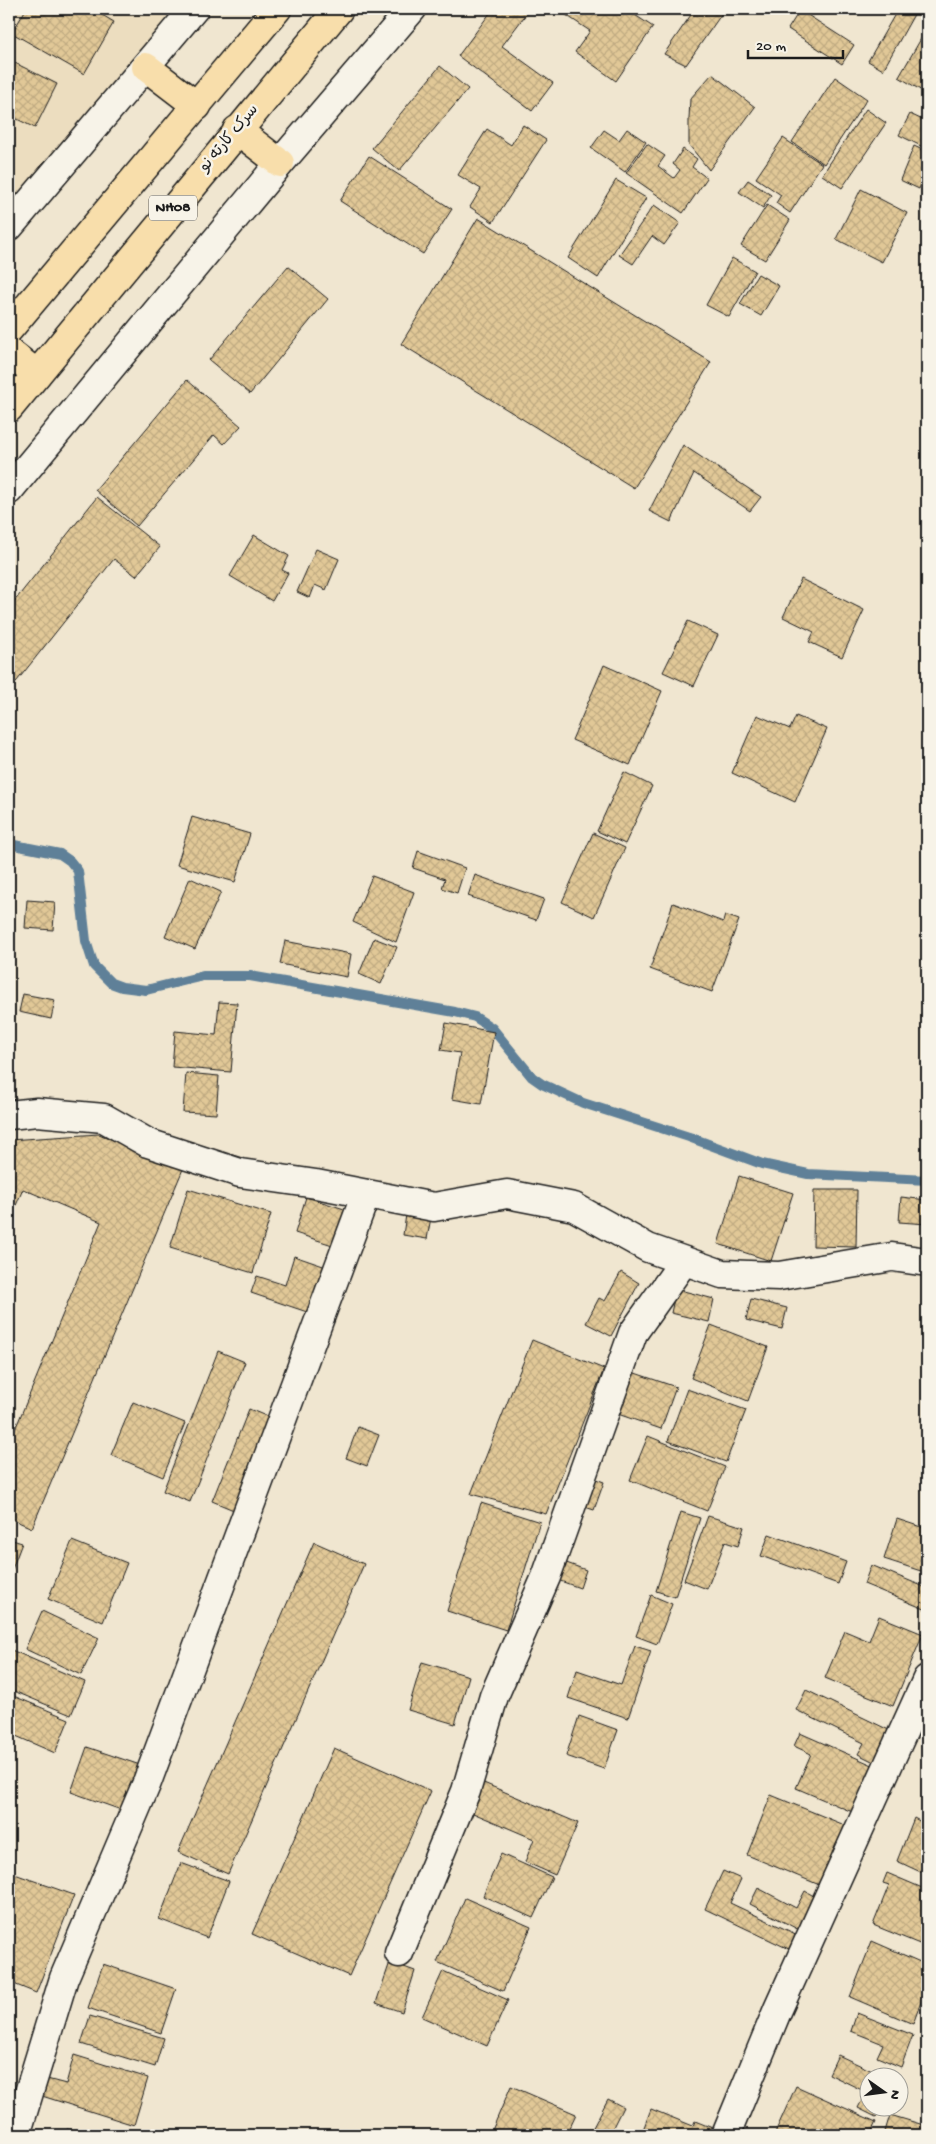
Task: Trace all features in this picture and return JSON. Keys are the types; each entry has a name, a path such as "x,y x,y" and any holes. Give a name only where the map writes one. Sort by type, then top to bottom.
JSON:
{"highway":[{"name":"NH08","path":"9,329 276,9"},
{"name":"سرک کارته نو","path":"9,408 339,9"},
{"path":"146,67 197,106"},
{"path":"237,130 280,163"},
{"path":"9,352 37,374"}],"street":[{"path":"9,227 82,138 146,67 194,9"},
{"path":"9,490 280,163 412,9"},
{"path":"9,1115 37,1112 104,1118 148,1144 240,1173 434,1207 507,1194 574,1207 648,1248 722,1274 779,1276 892,1257 927,1262"},
{"path":"16,2135 64,1978 146,1785 366,1194"},
{"path":"399,1952 466,1792 494,1696 546,1576 633,1333 684,1261"},
{"path":"726,2135 778,2009 927,1679"}],"shaded area":[{"path":"9,9 175,9 9,221"}],"building":[{"path":"26,9 92,9 114,22 84,74 12,33"},
{"path":"493,9 530,9 502,46 553,83 532,111 458,56"},
{"path":"557,9 626,9 653,27 616,81 575,52 590,31"},
{"path":"695,9 725,9 686,65 664,54"},
{"path":"819,9 831,9 828,14"},
{"path":"898,9 917,9 883,70 868,61"},
{"path":"800,10 854,45 842,64 788,29"},
{"path":"927,30 927,94 899,77"},
{"path":"9,60 57,84 35,128 9,115"},
{"path":"440,66 468,89 399,171 372,148"},
{"path":"712,74 755,107 709,170 689,145 689,119 690,99"},
{"path":"835,77 867,99 824,164 792,142"},
{"path":"866,109 886,123 842,188 822,175"},
{"path":"910,114 927,122 927,149 899,135"},
{"path":"523,125 546,140 493,222 470,207 481,189 458,175 487,129 511,145"},
{"path":"627,129 646,142 625,172 591,148 604,130 619,140"},
{"path":"783,138 822,164 790,213 776,203 781,195 756,178"},
{"path":"647,144 665,156 658,166 674,178 680,170 673,164 683,149 697,159 692,167 707,178 683,213 626,173"},
{"path":"914,146 927,152 927,171 919,189 900,180"},
{"path":"369,156 452,209 423,254 340,201"},
{"path":"616,180 646,198 598,278 568,258"},
{"path":"748,180 771,195 763,208 739,192"},
{"path":"861,189 907,213 882,262 836,239"},
{"path":"654,205 680,223 664,245 652,236 633,264 619,255"},
{"path":"767,205 790,220 765,260 741,246"},
{"path":"478,218 711,362 634,488 401,344"},
{"path":"732,258 755,271 729,317 706,305"},
{"path":"288,266 328,299 250,394 209,360"},
{"path":"758,274 779,286 761,316 740,304"},
{"path":"187,380 241,426 224,444 214,435 137,526 95,490"},
{"path":"683,445 761,497 750,511 694,473 671,522 649,511"},
{"path":"97,497 160,547 136,576 114,559 9,691 9,608"},
{"path":"254,535 289,556 282,570 288,573 272,601 230,576"},
{"path":"316,549 339,559 326,590 315,585 310,598 297,592"},
{"path":"801,579 864,610 842,657 809,642 814,632 783,617"},
{"path":"688,621 718,635 694,686 663,672"},
{"path":"604,665 662,691 630,765 572,740"},
{"path":"757,715 790,729 796,716 827,729 795,802 732,773"},
{"path":"624,772 652,786 625,844 597,831"},
{"path":"192,817 250,834 235,882 177,865"},
{"path":"593,833 625,848 594,917 562,902"},
{"path":"418,851 465,868 457,893 442,888 445,879 413,868"},
{"path":"475,875 544,899 536,920 468,896"},
{"path":"372,876 414,892 396,942 353,922"},
{"path":"190,878 221,892 195,949 165,936"},
{"path":"27,900 55,902 53,930 25,928"},
{"path":"673,903 723,922 725,915 739,920 712,992 650,969"},
{"path":"374,938 397,947 381,984 359,974"},
{"path":"285,941 351,954 347,977 280,964"},
{"path":"23,994 55,1000 51,1019 19,1012"},
{"path":"219,1002 237,1003 231,1072 172,1067 175,1031 216,1035"},
{"path":"446,1023 494,1032 481,1104 452,1099 460,1053 441,1050"},
{"path":"186,1073 219,1076 216,1114 183,1112"},
{"path":"99,1134 183,1169 32,1528 9,1518 9,1444 101,1222 23,1189 9,1222 9,1140"},
{"path":"739,1176 793,1193 771,1261 718,1244"},
{"path":"188,1189 271,1214 253,1273 170,1248"},
{"path":"814,1190 857,1190 856,1247 813,1246"},
{"path":"306,1197 354,1212 342,1248 295,1233"},
{"path":"901,1197 927,1200 927,1224 899,1222"},
{"path":"407,1208 432,1212 427,1239 403,1235"},
{"path":"294,1256 329,1268 313,1314 251,1293 257,1276 285,1285"},
{"path":"621,1272 639,1283 611,1336 586,1323 599,1298 605,1301"},
{"path":"676,1289 714,1299 709,1322 671,1313"},
{"path":"751,1299 787,1308 782,1329 746,1320"},
{"path":"711,1325 768,1347 748,1401 691,1378"},
{"path":"532,1340 604,1369 546,1514 471,1494"},
{"path":"218,1351 245,1362 190,1502 163,1491"},
{"path":"626,1370 676,1387 661,1429 612,1412"},
{"path":"687,1389 746,1410 726,1462 668,1441"},
{"path":"133,1402 185,1423 163,1477 111,1455"},
{"path":"249,1409 273,1419 236,1511 212,1501"},
{"path":"358,1427 379,1435 367,1466 346,1458"},
{"path":"648,1436 725,1467 707,1511 630,1480"},
{"path":"588,1476 604,1482 594,1510 579,1505"},
{"path":"481,1503 540,1522 506,1630 447,1611"},
{"path":"681,1512 700,1518 675,1597 656,1591"},
{"path":"708,1516 744,1527 738,1546 725,1542 707,1589 684,1580"},
{"path":"897,1519 927,1529 927,1573 884,1559"},
{"path":"769,1534 846,1562 838,1584 761,1556"},
{"path":"9,1539 22,1543 9,1577"},
{"path":"72,1541 127,1563 103,1622 48,1599"},
{"path":"314,1542 364,1564 228,1874 178,1852"},
{"path":"558,1560 586,1570 580,1588 552,1578"},
{"path":"871,1565 927,1588 927,1610 864,1584"},
{"path":"651,1595 672,1604 657,1644 636,1636"},
{"path":"42,1611 99,1638 81,1675 25,1649"},
{"path":"879,1616 923,1634 893,1706 825,1678 845,1631 869,1641"},
{"path":"635,1646 651,1651 628,1718 568,1698 577,1670 621,1685"},
{"path":"9,1649 85,1682 71,1715 9,1689"},
{"path":"422,1662 469,1676 455,1724 408,1710"},
{"path":"806,1690 893,1732 878,1764 858,1754 864,1743 796,1710"},
{"path":"11,1695 69,1719 55,1753 9,1733 9,1701"},
{"path":"579,1716 618,1730 604,1769 566,1756"},
{"path":"800,1733 877,1767 857,1814 796,1788 811,1754 794,1746"},
{"path":"87,1747 140,1765 124,1811 71,1792"},
{"path":"334,1748 431,1791 349,1976 252,1934"},
{"path":"479,1781 578,1823 555,1875 525,1862 534,1839 466,1810"},
{"path":"771,1795 847,1826 822,1886 747,1855"},
{"path":"914,1818 927,1825 927,1875 897,1861"},
{"path":"501,1854 552,1877 533,1918 483,1896"},
{"path":"181,1863 229,1881 207,1938 159,1919"},
{"path":"723,1871 741,1879 730,1903 802,1937 795,1952 705,1909"},
{"path":"9,1872 74,1895 36,1993 9,1982"},
{"path":"887,1873 927,1890 927,1947 873,1925 889,1885 883,1883"},
{"path":"758,1888 796,1908 805,1891 819,1899 803,1932 750,1904"},
{"path":"465,1898 531,1927 503,1991 437,1962"},
{"path":"872,1941 927,1965 927,1985 913,2024 850,1997"},
{"path":"390,1962 415,1971 402,2012 376,2003"},
{"path":"103,1964 176,1989 161,2033 88,2008"},
{"path":"443,1971 508,2000 487,2046 422,2017"},
{"path":"857,2013 913,2035 901,2066 899,2066 877,2057 883,2044 851,2031"},
{"path":"90,2016 164,2038 155,2067 81,2044"},
{"path":"74,2055 148,2078 134,2125 42,2096 47,2079 66,2084"},
{"path":"838,2055 862,2066 858,2066 858,2088 829,2074"},
{"path":"511,2086 576,2114 566,2135 490,2135"},
{"path":"796,2086 858,2114 858,2116 876,2122 870,2135 774,2135"},
{"path":"608,2099 623,2107 609,2135 589,2135"},
{"path":"651,2109 693,2126 695,2121 715,2129 712,2135 641,2135"},
{"path":"890,2116 927,2126 927,2135 884,2135"},
{"path":"67,2129 88,2135 65,2135"}],"waterway":[{"path":"9,844 60,854 70,861 78,871 86,941 94,966 111,983 122,987 146,990 203,976 250,976 455,1012 475,1017 492,1028 532,1077 542,1084 583,1103 689,1137 762,1164 808,1174 927,1180"}]}
